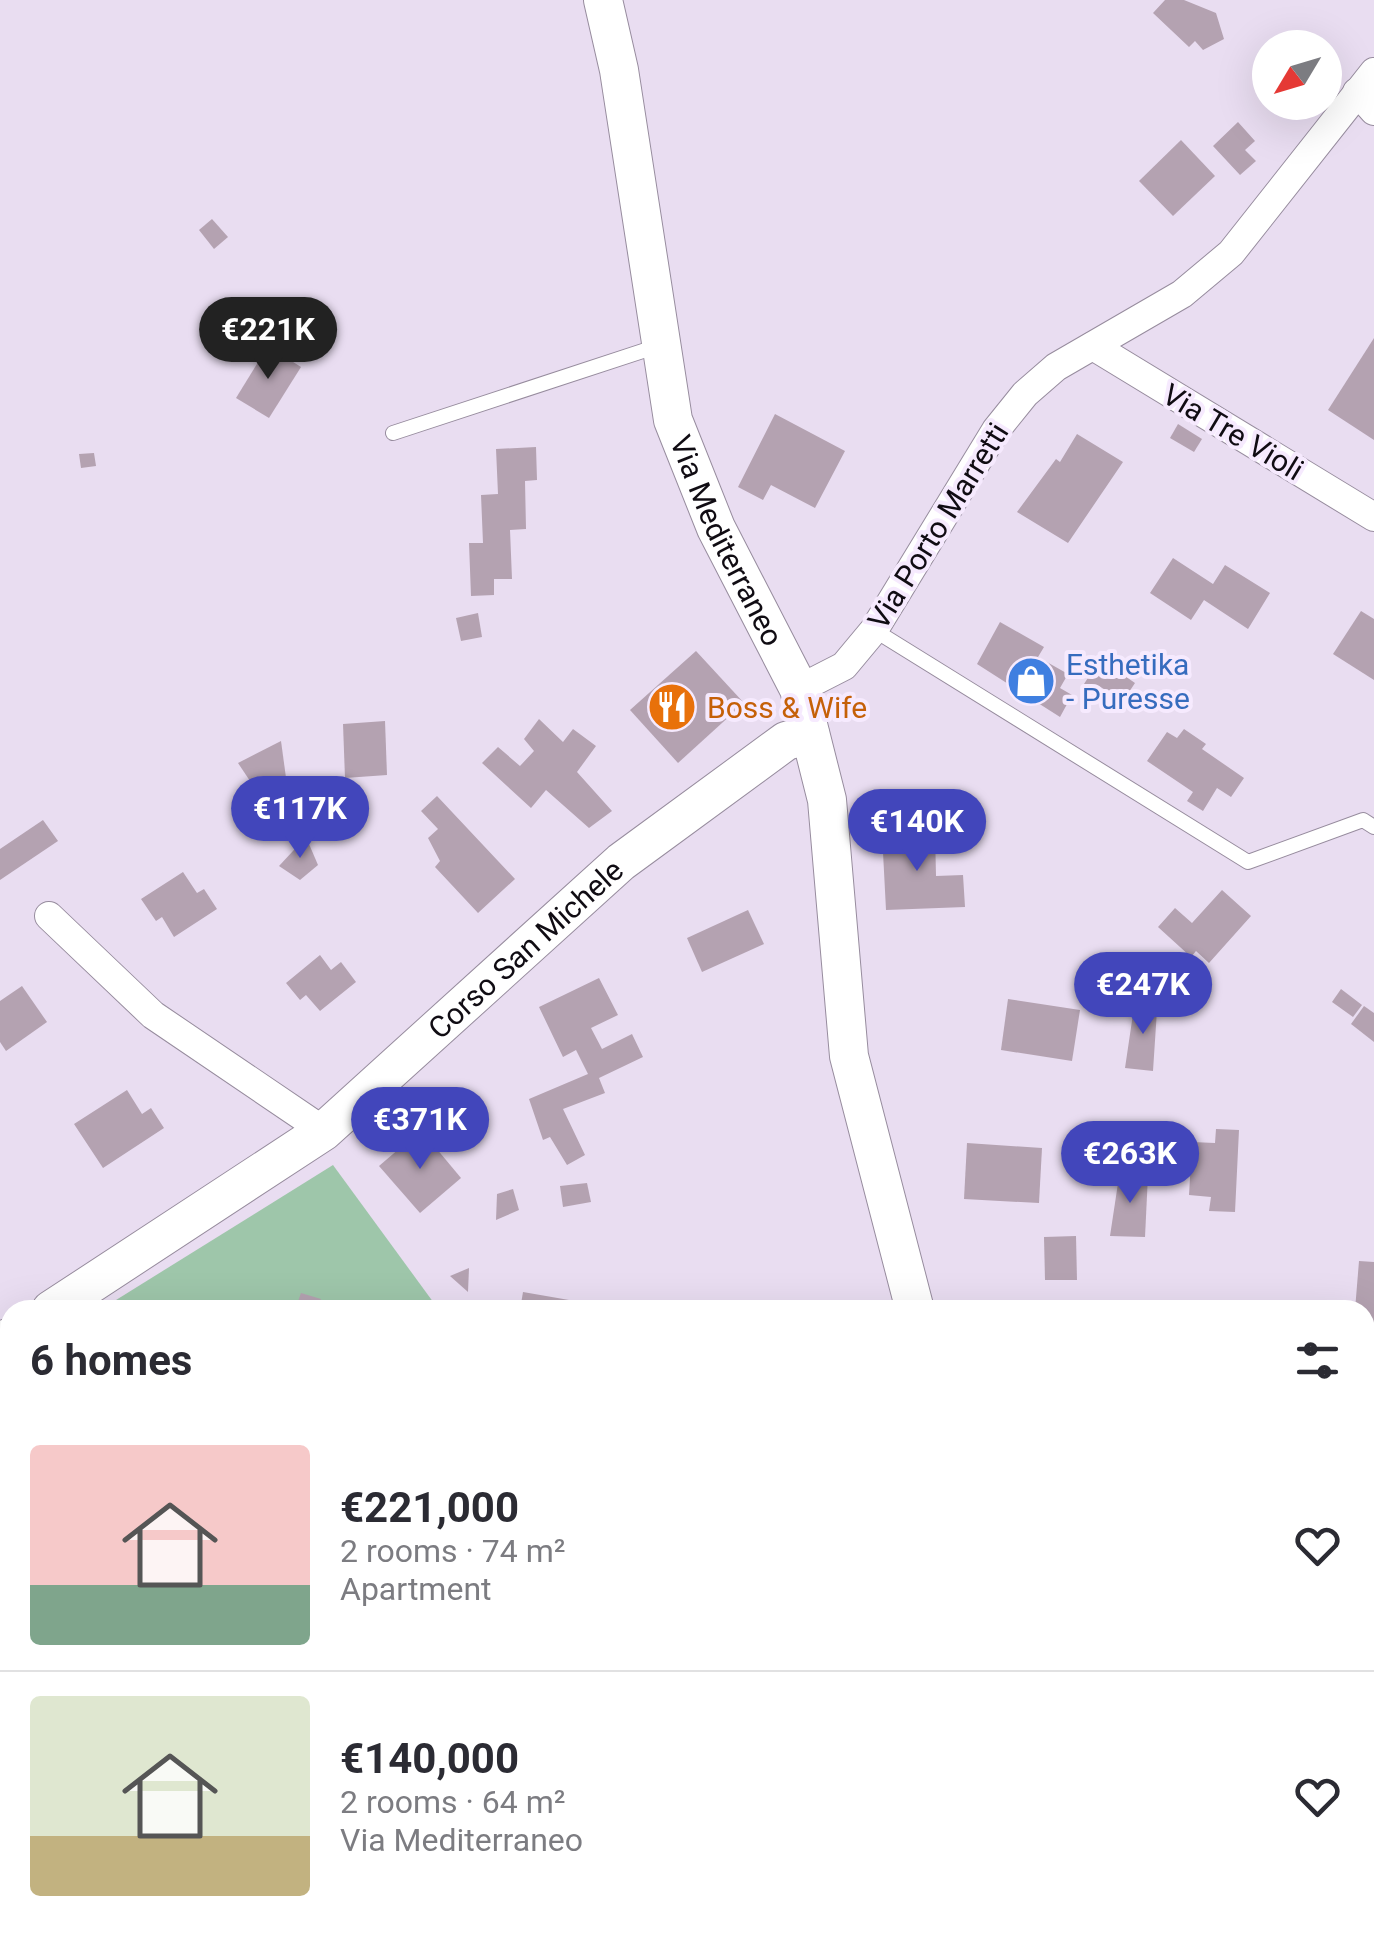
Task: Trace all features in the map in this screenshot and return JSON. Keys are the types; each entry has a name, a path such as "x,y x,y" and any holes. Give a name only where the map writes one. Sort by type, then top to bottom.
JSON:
{"street":[{"name":"Via Mediterraneo","path":"602,0 619,70 673,420 689,469 800,690 827,800 849,1056 912,1300"},
{"name":"Via Porto Marretti","path":"800,690 844,666 874,630 996,430 1046,376 1182,294 1230,252 1368,92"},
{"name":"Via Tre Violi","path":"1092,346 1374,517"},
{"name":"Corso San Michele","path":"66,1300 324,1131 621,862 786,741 810,734"},
{"path":"50,916 152,1016 324,1131"}],"lane":[{"path":"393,433 659,346"},
{"path":"874,630 1248,862 1363,820 1374,827"}],"green space":[{"path":"333,1165 432,1300 116,1300"}],"building":[{"path":"1165,0 1184,0 1216,13 1224,39 1203,50 1195,41 1189,47 1153,13"},
{"path":"1238,122 1255,141 1245,150 1256,161 1240,175 1213,146"},
{"path":"1181,140 1215,176 1173,216 1139,181"},
{"path":"212,219 228,237 214,249 199,230"},
{"path":"1374,338 1374,440 1328,410"},
{"path":"268,346 301,367 269,418 236,398"},
{"path":"775,414 845,451 815,508 771,485 763,500 738,487"},
{"path":"1178,424 1202,439 1194,452 1170,438"},
{"path":"1077,434 1123,462 1068,543 1017,512 1056,459 1060,462"},
{"path":"536,447 537,480 525,481 526,529 510,530 512,579 494,579 494,595 471,596 469,543 483,543 481,495 498,494 496,449"},
{"path":"94,453 96,466 81,468 79,454"},
{"path":"1173,558 1213,584 1225,565 1270,593 1248,629 1204,600 1191,620 1150,593"},
{"path":"1361,611 1374,619 1374,680 1333,654"},
{"path":"478,613 482,637 461,641 456,618"},
{"path":"1000,622 1044,647 1038,657 1068,674 1060,688 1072,695 1060,717 977,664"},
{"path":"696,651 744,703 678,763 630,710"},
{"path":"1100,659 1135,683 1123,701 1099,686 1095,692 1084,684"},
{"path":"539,719 563,742 573,729 596,746 577,772 612,811 589,828 546,790 531,808 482,763 498,747 520,766 534,751 524,739"},
{"path":"385,721 387,775 345,778 343,724"},
{"path":"1184,729 1206,744 1202,749 1244,778 1231,797 1217,788 1203,811 1187,801 1193,792 1147,761 1167,732 1177,738"},
{"path":"281,741 287,785 258,793 238,763"},
{"path":"437,796 515,879 478,913 435,867 440,861 428,838 438,829 421,811"},
{"path":"43,820 58,841 0,880 0,849"},
{"path":"935,831 936,876 963,875 965,907 886,910 882,833"},
{"path":"306,837 318,865 300,880 279,866"},
{"path":"183,872 197,893 204,889 217,909 174,937 162,917 156,921 141,899"},
{"path":"1222,890 1251,916 1209,963 1196,951 1191,957 1158,927 1175,908 1192,923"},
{"path":"748,910 764,944 702,972 687,938"},
{"path":"320,955 331,970 341,962 356,982 320,1011 306,995 300,1000 286,983"},
{"path":"599,978 618,1015 591,1028 602,1049 632,1034 643,1057 599,1078 605,1093 563,1109 585,1155 567,1165 550,1137 543,1140 529,1099 588,1074 576,1050 563,1057 539,1007"},
{"path":"22,986 47,1022 6,1051 0,1042 0,1001"},
{"path":"1341,989 1362,1005 1353,1017 1332,1002"},
{"path":"1144,994 1158,995 1153,1071 1125,1068 1133,1014 1143,1015"},
{"path":"1008,999 1080,1010 1072,1061 1001,1050"},
{"path":"1364,1006 1374,1013 1374,1042 1351,1024"},
{"path":"127,1090 142,1114 151,1108 164,1128 103,1168 74,1124"},
{"path":"1216,1129 1239,1130 1235,1212 1209,1211 1211,1197 1189,1195 1192,1142 1215,1143"},
{"path":"421,1130 461,1178 420,1213 379,1166"},
{"path":"967,1143 1042,1148 1039,1203 964,1199"},
{"path":"1120,1170 1148,1175 1145,1237 1110,1236"},
{"path":"587,1183 591,1202 563,1207 560,1186"},
{"path":"513,1189 519,1210 496,1220 497,1194"},
{"path":"1076,1236 1077,1280 1045,1280 1044,1237"},
{"path":"1359,1261 1374,1262 1374,1300 1356,1300"},
{"path":"469,1268 468,1292 450,1276"},
{"path":"523,1292 569,1300 522,1300"},
{"path":"301,1293 321,1299 321,1300 299,1300"}],"place":[{"name":"Esthetika - Puresse","path":"1031,681"},
{"name":"Boss & Wife","path":"672,707"}]}
